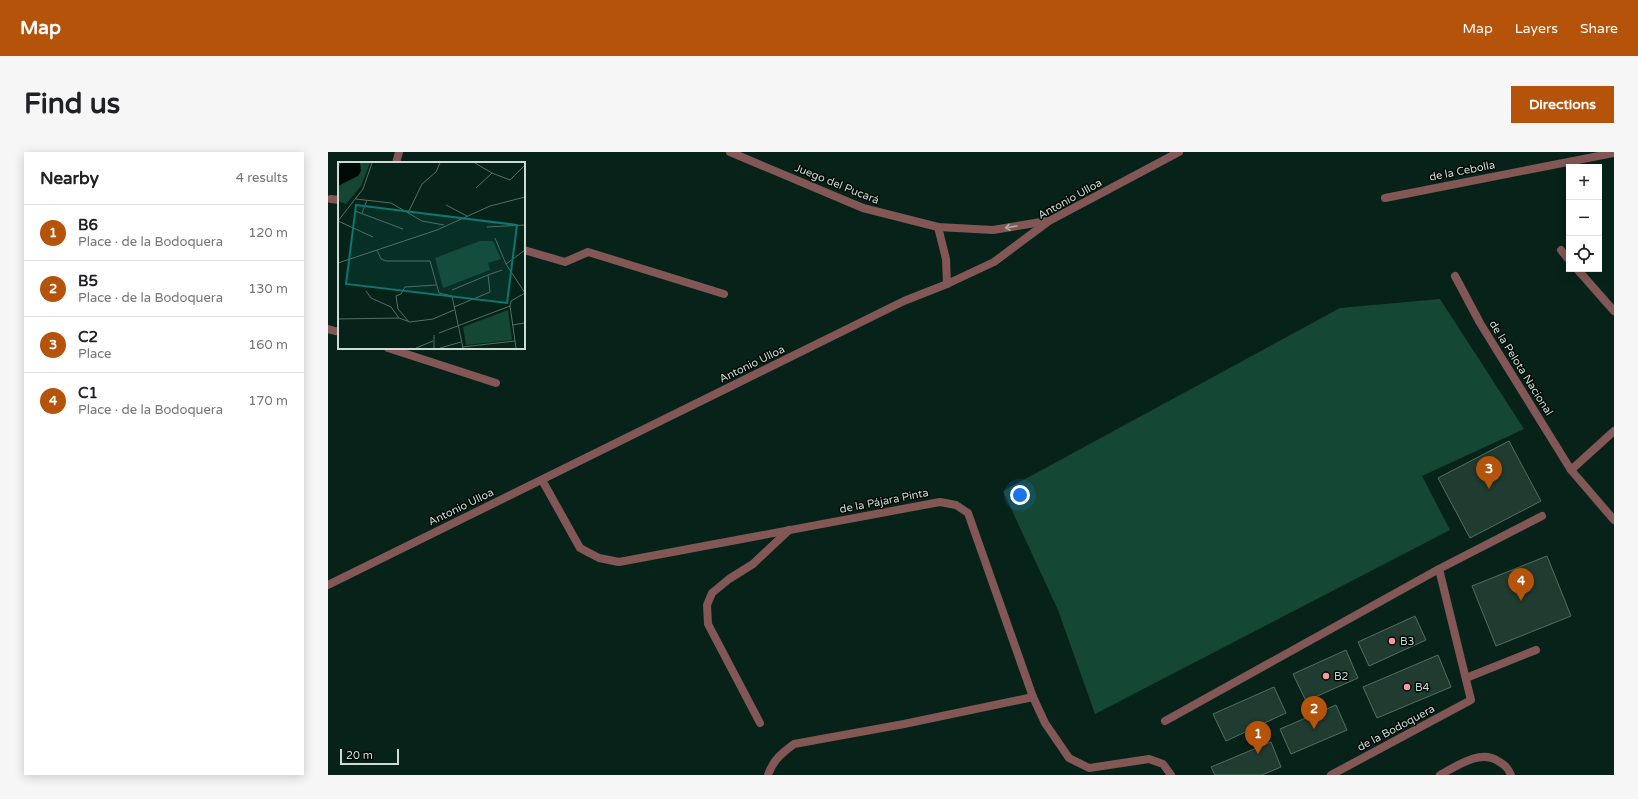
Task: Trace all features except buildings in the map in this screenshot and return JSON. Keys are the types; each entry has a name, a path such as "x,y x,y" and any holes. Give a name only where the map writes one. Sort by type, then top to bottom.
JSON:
{"street":[{"path":"396,162 399,152"},
{"name":"Juego del Pucará","path":"730,152 747,155 863,208 938,228 993,230 1049,221"},
{"name":"Antonio Ulloa","path":"328,585 904,302 994,262 1049,221 1179,152"},
{"name":"de la Cebolla","path":"1385,198 1614,153"},
{"path":"938,228 946,259 947,284"},
{"path":"525,250 566,262 588,252 724,294"},
{"path":"1561,250 1566,256"},
{"path":"1580,272 1614,311"},
{"name":"de la Pelota Nacional","path":"1455,276 1480,324 1571,470 1614,520"},
{"path":"328,329 338,332"},
{"path":"391,349 496,383"},
{"path":"1571,470 1614,431"},
{"name":"de la Pájara Pinta","path":"542,480 580,548 599,558 619,562 940,502 956,505 968,513 1033,697 1046,722 1069,758 1089,768 1149,759 1163,764 1172,775"},
{"path":"1165,721 1440,569 1542,516"},
{"path":"760,723 708,624 707,606 712,593 729,579 753,564 789,530"},
{"path":"1440,569 1466,678 1536,650"},
{"name":"de la Bodoquera","path":"1331,775 1471,700 1466,678"},
{"path":"768,775 773,763 781,753 794,744 904,724 1033,697"},
{"path":"1440,775 1464,762 1481,756 1492,757 1507,767 1511,775"}],"green space":[{"path":"1440,299 1524,429 1422,476 1450,530 1095,714 1058,610 1003,491 1340,308"}],"place":[{"name":"C2","path":"1489,489"},
{"name":"C1","path":"1521,601"},
{"name":"B3","path":"1392,641"},
{"name":"B2","path":"1326,676"},
{"name":"B4","path":"1407,687"},
{"name":"B5","path":"1314,729"},
{"name":"B6","path":"1258,754"}]}
